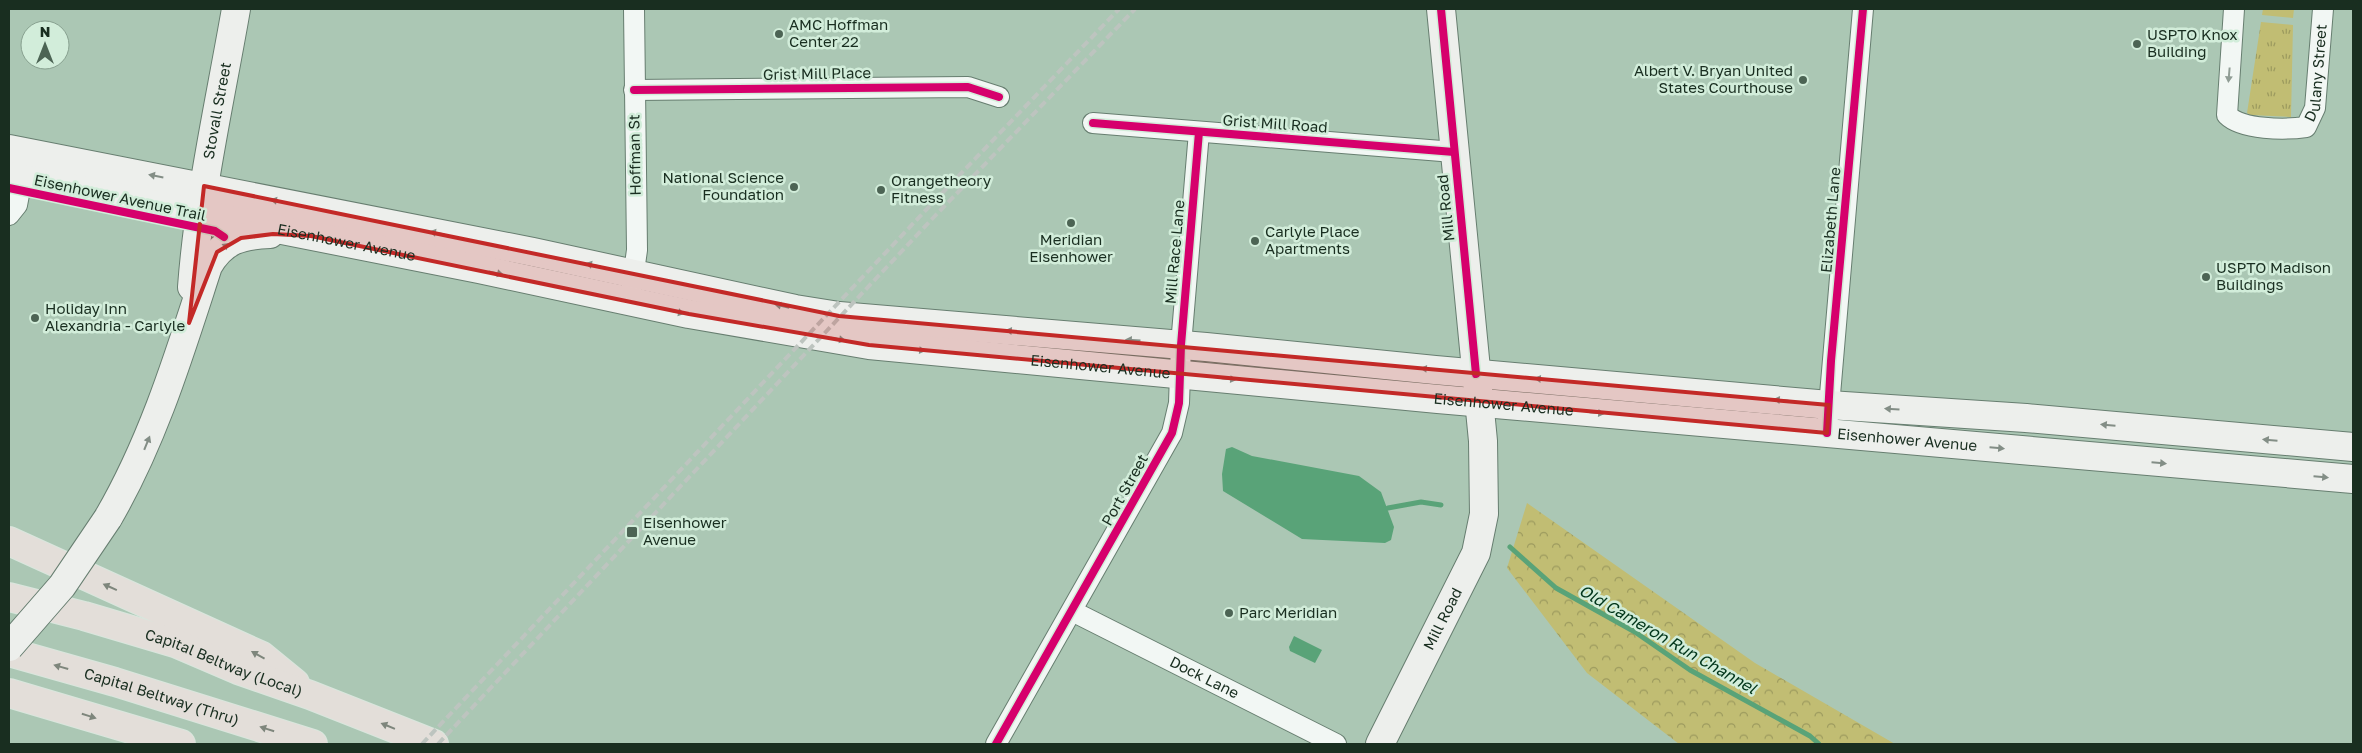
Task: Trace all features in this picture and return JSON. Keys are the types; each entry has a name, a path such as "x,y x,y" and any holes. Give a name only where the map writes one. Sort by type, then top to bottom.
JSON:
{"highway":[{"path":"9,541 262,656 310,696"},
{"name":"Capital Beltway (Local)","path":"9,597 84,616 175,644 238,670 434,744"},
{"name":"Capital Beltway (Thru)","path":"9,652 115,682 313,744"},
{"path":"9,693 181,744"}],"main road":[{"name":"Stovall Street","path":"189,323 194,259 204,186 236,9"},
{"name":"Mill Road","path":"1380,744 1476,553 1481,535 1485,495 1479,402 1441,9"},
{"name":"Eisenhower Avenue","path":"9,149 204,186 634,273 795,309 838,316 1181,345 1476,374 1829,404 2026,418 2353,447"},
{"name":"Eisenhower Avenue","path":"15,178 311,236 689,314 870,345 1479,402 2353,480"},
{"path":"9,648 62,586 108,518 144,450 159,413 208,266 217,252 228,243 258,234 311,236"}],"street":[{"name":"Hoffman St","path":"630,301 637,250 634,9"},
{"name":"Elizabeth Lane","path":"1827,433 1863,9"},
{"name":"Dulany Street","path":"2234,9 2227,115 2234,122 2245,125 2293,129 2306,127 2315,108 2323,9"},
{"name":"Grist Mill Place","path":"634,90 944,86 968,87 999,98"},
{"name":"Grist Mill Road","path":"1093,123 1454,152"},
{"name":"Mill Race Lane","path":"1181,374 1181,345 1200,132"},
{"path":"9,215 17,204 15,178"},
{"name":"Port Street","path":"996,744 1172,433 1179,403 1181,374"},
{"name":"Dock Lane","path":"1072,611 1336,744"}],"highlighted area":[{"path":"204,186 839,316 1829,405 1827,433 869,345 689,314 311,236 273,234 241,238 217,252 189,323"}],"green space":[{"path":"2263,9 2294,9 2293,18 2262,15"},
{"path":"2261,22 2293,25 2291,117 2250,115 2247,113"},
{"path":"1527,503 1755,663 1895,744 1679,744 1587,673 1507,568"}],"shaded area":[{"path":"1232,447 1252,456 1359,476 1381,492 1394,527 1391,540 1385,543 1302,539 1223,491 1222,474 1226,449"},
{"path":"1294,636 1322,650 1315,663 1290,651 1289,647"}],"waterway":[{"path":"1388,508 1421,502 1441,505"},
{"name":"Old Cameron Run Channel","path":"1510,547 1556,588 1635,632 1690,670 1810,736 1819,744"}],"railway":[{"path":"422,744 924,212 1119,9"},
{"path":"438,744 932,219 1135,9"}],"cycle path":[{"path":"1441,9 1476,374"},
{"path":"1827,433 1831,361 1863,9"},
{"path":"634,90 968,87 999,97"},
{"path":"1093,123 1454,152"},
{"path":"996,744 1172,433 1179,403 1181,345 1199,132"},
{"name":"Eisenhower Avenue Trail","path":"9,188 215,231 224,237"}],"place":[{"name":"AMC Hoffman Center 22","path":"779,34"},
{"name":"USPTO Knox Building","path":"2137,44"},
{"name":"Albert V. Bryan United States Courthouse","path":"1803,80"},
{"name":"National Science Foundation","path":"794,187"},
{"name":"Orangetheory Fitness","path":"881,190"},
{"name":"Meridian Eisenhower","path":"1071,223"},
{"name":"Carlyle Place Apartments","path":"1255,241"},
{"name":"USPTO Madison Buildings","path":"2206,277"},
{"name":"Holiday Inn Alexandria - Carlyle","path":"35,318"},
{"name":"Eisenhower Avenue","path":"632,532"},
{"name":"Parc Meridian","path":"1229,613"}]}
